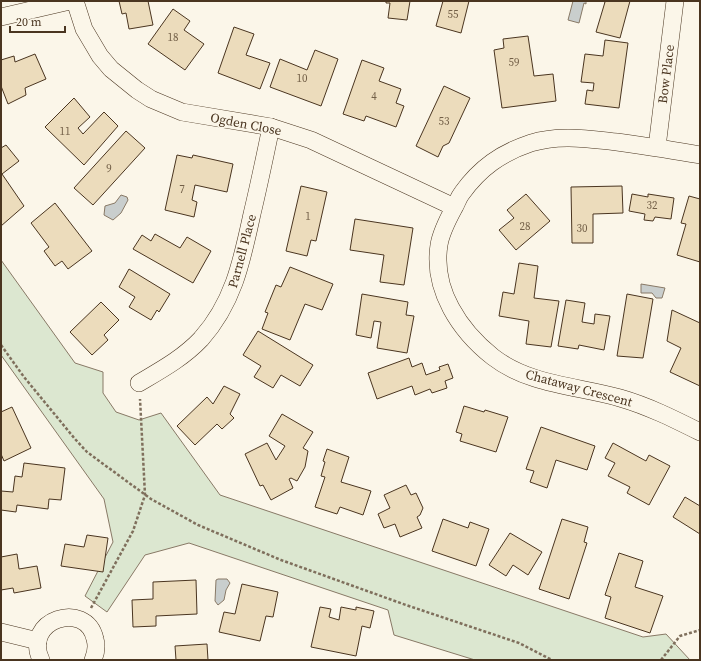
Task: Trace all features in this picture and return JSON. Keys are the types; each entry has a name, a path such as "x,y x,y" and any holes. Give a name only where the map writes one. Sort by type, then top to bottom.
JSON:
{"street":[{"path":"1,17 70,1"},
{"name":"Ogden Close","path":"75,1 84,29 100,56 111,69 136,90 151,99 182,112 271,128 311,140 454,207"},
{"name":"Bow Place","path":"657,147 675,1"},
{"name":"Parnell Place","path":"139,383 173,364 201,339 222,309 231,293 242,258 271,128"},
{"name":"Chataway Crescent","path":"700,155 657,147 581,138 564,138 532,143 503,154 479,172 461,194 448,219 441,237 438,257 442,284 452,312 470,336 493,358 536,380 621,398 666,415 700,432"},
{"path":"41,660 38,653 38,641 43,630 52,621 63,617 76,618 86,624 94,634 97,646 95,659"},
{"path":"1,632 38,641"}],"path":[{"path":"1,345 24,377 87,452 145,495 198,525 236,542 399,603 519,643 552,660"},
{"path":"83,622 133,531 145,495 139,383"},
{"path":"661,660 680,636 700,630"}],"green space":[{"path":"1,260 75,363 103,372 103,393 116,412 139,420 161,413 220,495 643,637 666,634 690,660 475,660 394,635 388,610 189,543 145,555 107,612 85,596 113,542 104,499 1,355"}],"shaded area":[{"path":"573,1 586,1 586,4 584,3 579,23 568,20"},
{"path":"121,195 127,197 128,200 121,213 113,220 104,215 105,206 115,203"},
{"path":"641,284 665,288 662,298 656,298 652,293 641,293"},
{"path":"227,579 230,583 226,590 224,600 218,605 215,601 216,580"}],"building":[{"path":"119,1 148,1 153,25 129,29 126,13 122,14"},
{"path":"386,1 410,1 407,20 388,18 390,3 386,3"},
{"path":"443,1 469,1 461,33 436,26"},
{"path":"602,1 630,1 620,38 596,32 605,2"},
{"path":"173,9 190,21 184,30 204,44 185,70 148,44"},
{"path":"234,27 254,34 246,55 270,63 260,89 218,73"},
{"path":"528,36 534,76 553,74 556,101 502,108 494,50 504,48 503,39"},
{"path":"605,40 628,43 619,108 585,104 587,90 593,91 594,83 581,82 585,54 603,56"},
{"path":"315,50 338,59 321,106 270,87 280,59 307,70"},
{"path":"35,54 46,79 25,88 26,95 8,104 1,86 1,60 14,56 15,62"},
{"path":"362,60 384,68 379,81 401,89 396,103 404,106 396,127 366,116 364,121 343,114"},
{"path":"444,86 470,98 449,143 443,146 438,157 416,146"},
{"path":"74,98 90,117 78,128 83,134 104,112 118,126 84,165 45,127"},
{"path":"126,131 145,148 93,205 74,188"},
{"path":"6,145 19,161 2,174 24,206 1,226 1,148"},
{"path":"177,155 192,158 193,155 233,164 227,192 195,185 192,200 197,202 194,217 165,210"},
{"path":"301,186 327,192 316,241 311,240 307,256 286,251"},
{"path":"622,186 623,213 593,214 593,243 572,243 571,187"},
{"path":"526,194 550,221 516,250 499,230 514,218 507,210"},
{"path":"632,194 648,197 648,194 674,198 671,219 655,217 653,221 644,220 645,214 629,211"},
{"path":"689,196 700,199 700,262 677,255 686,224 681,223"},
{"path":"55,203 92,251 68,269 62,261 55,266 44,251 49,247 31,223"},
{"path":"355,219 413,228 404,285 380,282 384,255 350,250"},
{"path":"155,234 180,248 187,237 211,251 193,283 133,249 142,235 151,241"},
{"path":"519,263 538,266 534,298 559,301 551,347 526,344 529,321 499,316 503,292 514,294"},
{"path":"290,267 333,284 322,310 305,304 290,340 262,329 268,313 265,312 276,285 281,287"},
{"path":"129,269 170,294 159,312 157,310 151,320 129,307 135,297 119,287"},
{"path":"362,294 408,302 406,315 414,316 407,353 377,348 381,322 374,321 371,338 356,335"},
{"path":"627,294 653,299 643,358 617,356"},
{"path":"566,300 585,303 582,322 594,324 595,314 610,316 604,350 579,345 578,349 558,346"},
{"path":"101,302 119,320 104,335 108,340 92,355 70,332"},
{"path":"672,310 700,323 700,386 670,372 681,348 667,341"},
{"path":"258,331 313,365 300,386 281,375 273,388 254,377 261,366 243,355"},
{"path":"409,358 412,367 422,363 426,375 440,370 439,367 448,364 453,378 445,381 447,388 432,393 430,389 415,395 412,386 377,399 368,373"},
{"path":"224,386 240,394 230,414 234,418 222,429 217,424 195,445 177,426 207,397 213,404"},
{"path":"464,406 484,412 485,410 508,417 496,452 460,441 462,434 456,432"},
{"path":"12,407 31,448 4,461 1,454 1,412"},
{"path":"282,414 313,432 303,448 308,451 305,467 297,481 291,478 289,479 293,488 271,500 263,485 260,486 245,454 267,443 276,460 285,446 269,436"},
{"path":"541,427 595,446 587,470 556,460 547,488 530,482 534,471 526,469"},
{"path":"613,443 646,461 649,455 670,466 649,505 627,493 630,487 608,476 615,463 605,458"},
{"path":"327,449 349,457 341,482 371,491 363,515 340,507 337,514 315,507 325,477 321,476 325,462 323,461"},
{"path":"24,463 65,468 61,500 49,499 48,509 17,505 16,512 1,510 1,491 13,492 15,476 22,477"},
{"path":"406,485 411,495 416,493 423,508 420,515 417,517 422,528 400,537 395,524 384,528 378,514 390,508 384,495"},
{"path":"685,497 700,506 700,534 673,517"},
{"path":"443,519 468,528 470,522 489,529 476,566 432,551"},
{"path":"562,519 588,527 584,542 587,543 569,599 539,589"},
{"path":"510,533 542,552 528,575 513,565 506,576 489,565"},
{"path":"87,535 108,538 103,572 61,566 65,544 84,547"},
{"path":"619,553 643,561 635,587 663,596 650,633 605,618 611,597 605,595"},
{"path":"17,554 19,569 37,566 41,588 14,593 13,588 1,590 1,557"},
{"path":"196,580 197,614 156,616 156,626 133,627 132,600 153,599 153,582"},
{"path":"242,584 278,592 273,617 266,616 260,641 219,632 224,612 235,614"},
{"path":"320,607 331,609 329,617 339,620 341,607 356,610 356,607 374,611 370,628 362,626 356,656 311,647"},
{"path":"207,644 208,660 176,660 175,646"}]}
